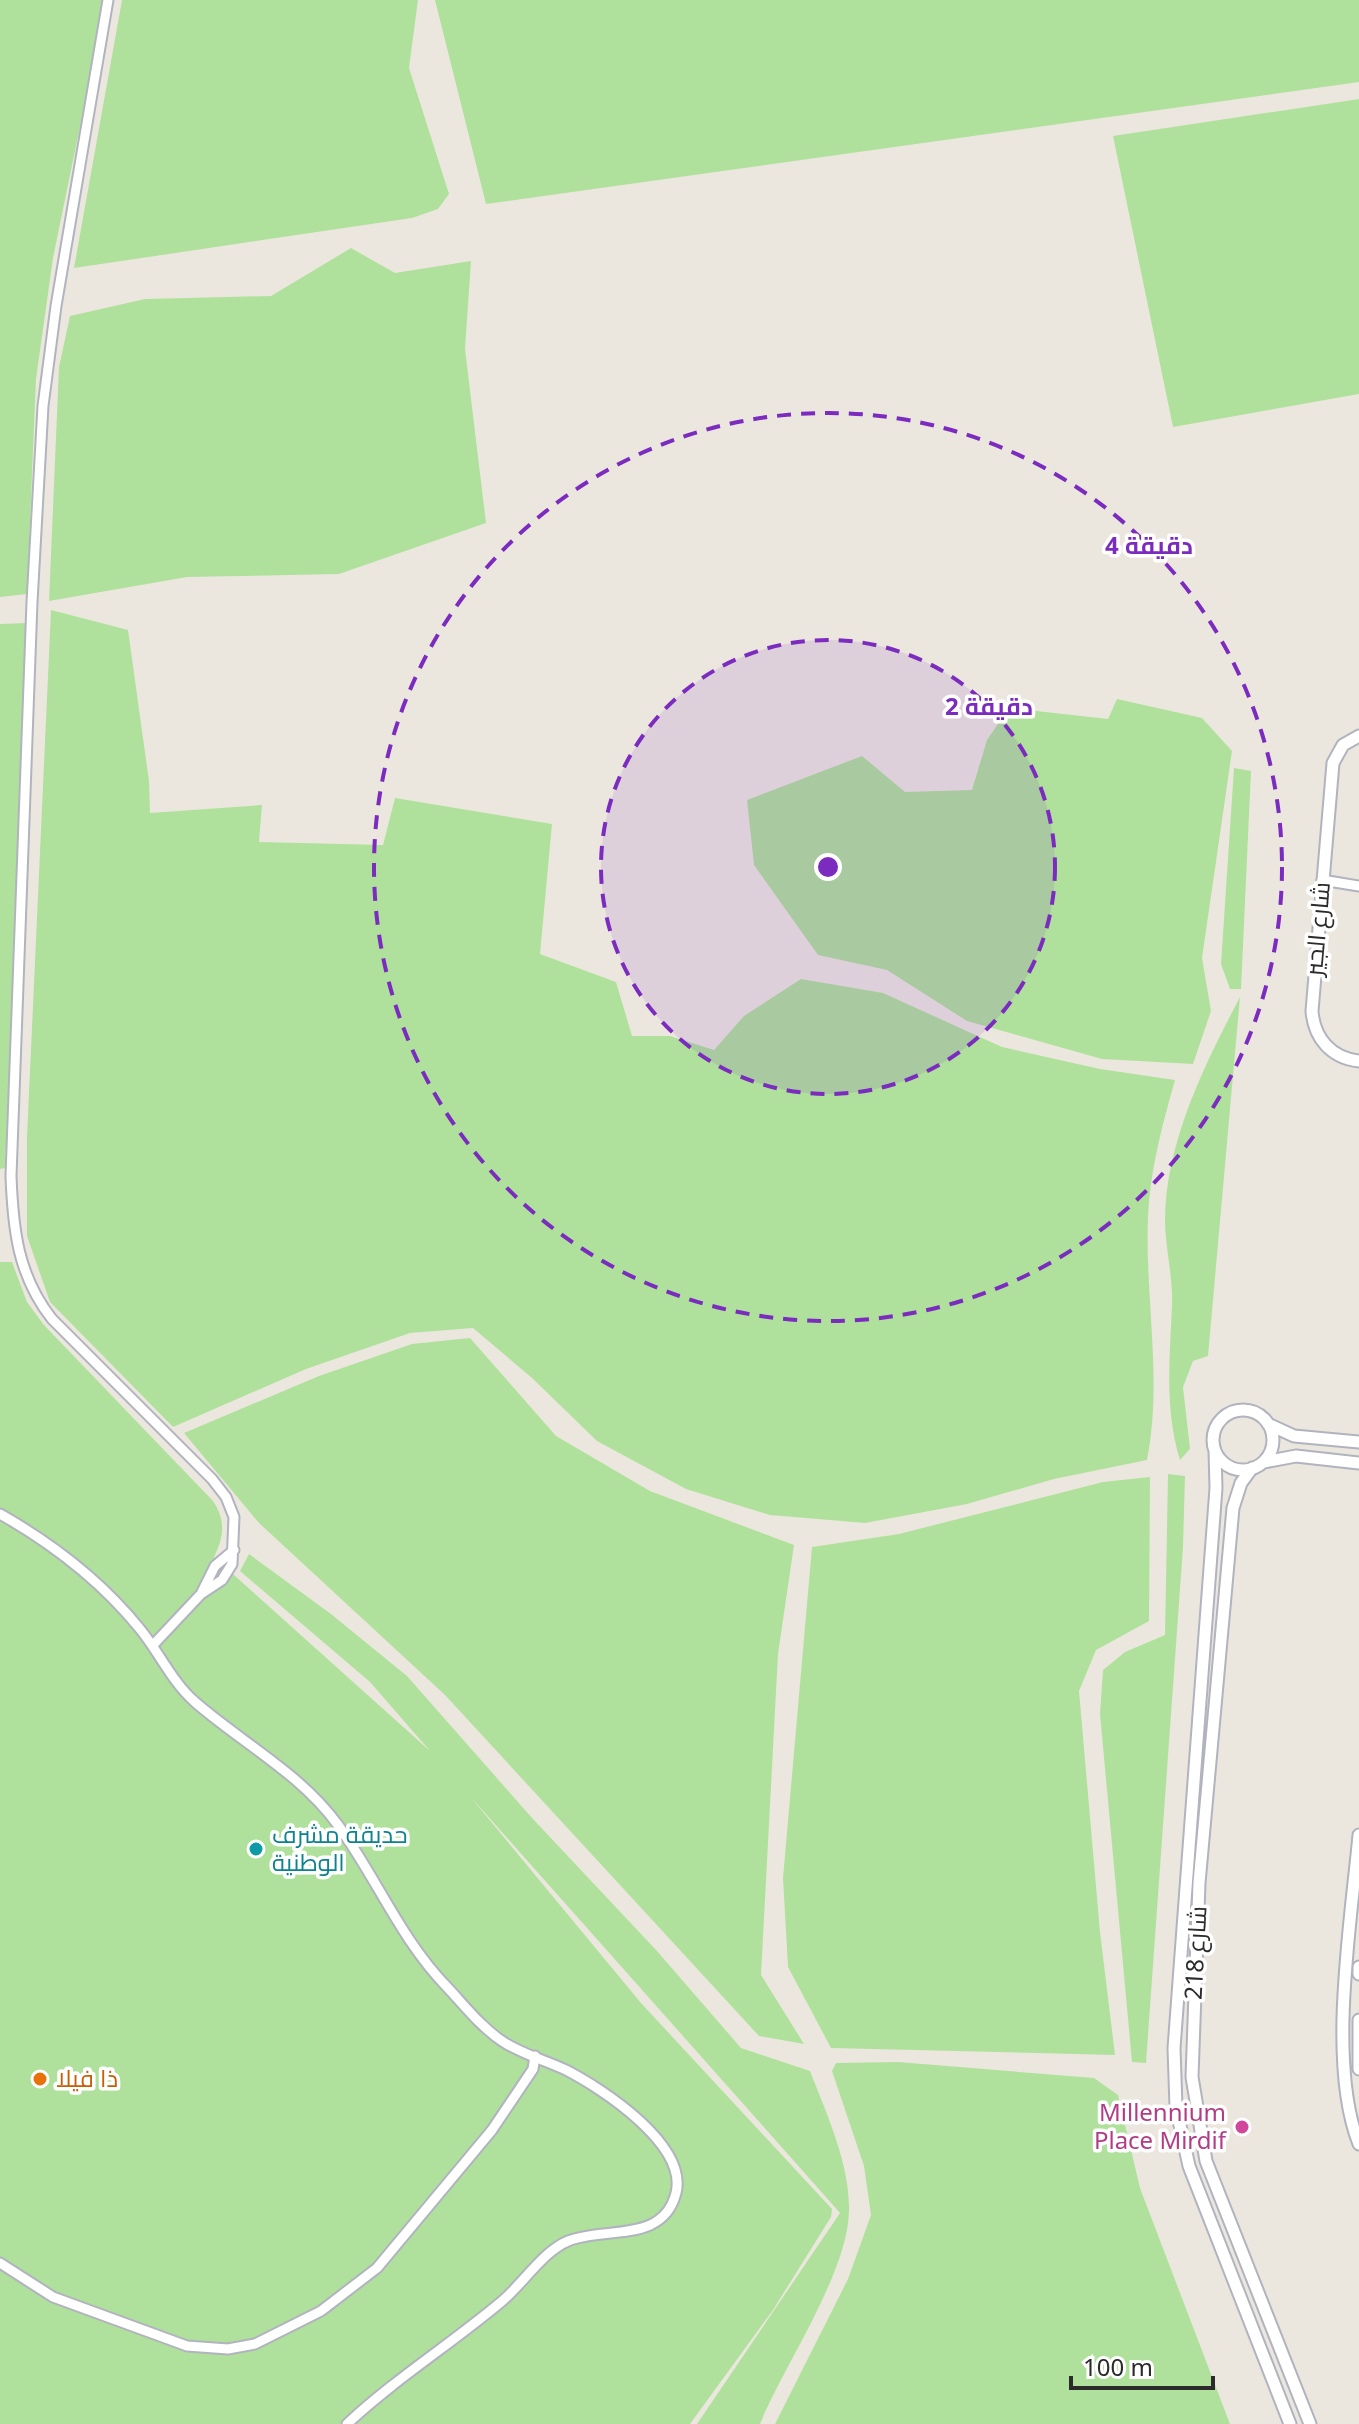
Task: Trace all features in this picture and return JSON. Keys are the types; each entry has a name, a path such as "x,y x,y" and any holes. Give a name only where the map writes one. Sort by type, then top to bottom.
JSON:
{"street":[{"path":"108,0 56,306 43,406 30,649 11,1156 12,1216 22,1269 35,1296 63,1330 222,1490 234,1517 234,1550 226,1575 201,1594 153,1645"},
{"name":"شارع الجير","path":"1359,736 1338,751 1331,773 1313,1022 1332,1051 1359,1061"},
{"path":"1331,773 1344,755 1359,744"},
{"path":"1322,880 1359,886"},
{"path":"1290,2424 1189,2166 1174,2092 1174,2048 1215,1499 1213,1433 1229,1413 1255,1412 1268,1424 1294,1436 1359,1442"},
{"path":"1256,1466 1269,1455 1273,1443 1268,1424"},
{"path":"1215,1451 1234,1468 1256,1466 1289,1456 1359,1463"},
{"name":"شارع 218","path":"1256,1466 1241,1483 1233,1508 1199,1883 1192,2077 1206,2161 1310,2424"},
{"path":"0,1514 84,1571 129,1616 191,1698 296,1779 324,1808 436,1976 495,2036 598,2090 669,2152 678,2176 673,2201 657,2221 646,2227 576,2239 560,2246 496,2307 347,2424"},
{"path":"1359,1835 1356,1920 1343,2061 1347,2103 1359,2144"},
{"path":"1359,1967 1359,1974"},
{"path":"1359,2020 1359,2069"},
{"path":"0,2263 53,2297 187,2346 228,2349 255,2344 321,2311 377,2268 501,2118 534,2066 535,2056"}],"green space":[{"path":"0,0 106,0 53,258 36,379 27,594 0,597"},
{"path":"122,0 418,0 409,68 449,194 438,209 412,218 74,268"},
{"path":"435,0 1359,0 1359,82 486,204"},
{"path":"1359,99 1359,394 1173,427 1113,136"},
{"path":"351,248 395,273 471,261 465,349 486,523 339,574 187,577 49,601 59,367 70,316 145,299 271,296"},
{"path":"51,610 128,630 149,781 150,813 262,805 259,842 383,845 395,798 552,824 540,954 616,982 632,1036 670,1036 714,1050 744,1016 801,979 883,993 1002,1047 1100,1069 1175,1080 1156,1155 1149,1201 1148,1266 1154,1395 1147,1460 1054,1479 967,1504 865,1523 770,1515 686,1489 597,1441 532,1378 473,1328 410,1333 306,1369 173,1427 50,1302 27,1236 27,1137"},
{"path":"28,623 5,1168 0,1169 0,624"},
{"path":"1117,699 1202,718 1232,751 1202,958 1211,1011 1193,1064 1102,1059 967,1021 887,970 818,955 754,865 747,800 862,756 905,792 972,790 987,740 1009,708 1108,719"},
{"path":"1234,768 1251,771 1241,989 1230,989 1221,964"},
{"path":"1240,997 1208,1356 1193,1361 1183,1387 1190,1449 1180,1460 1170,1402 1172,1293 1165,1230 1167,1190 1172,1161 1190,1104"},
{"name":"حديقة مشرف الوطنية","path":"0,1262 12,1262 27,1302 44,1325 213,1501 222,1529 214,1557 430,1751 370,1682 240,1571 249,1554 331,1614 407,1676 741,2048 810,2071 846,2175 849,2211 846,2236 827,2290 760,2424 697,2424 840,2213 469,1795 641,2003 832,2209 831,2217 773,2310 690,2424 0,2424"},
{"path":"470,1338 556,1436 650,1491 794,1545 778,1654 761,1975 804,2044 759,2036 445,1695 259,1523 184,1433 319,1376 412,1344"},
{"path":"1168,1474 1185,1476 1183,1547 1146,2063 1132,2062 1100,1714 1103,1670 1125,1652 1165,1635"},
{"path":"1150,1477 1149,1621 1096,1650 1079,1691 1100,1932 1115,2055 831,2048 788,1967 783,1878 812,1547 899,1534 1103,1482"},
{"path":"898,2062 1094,2078 1118,2095 1140,2188 1230,2424 775,2424 848,2279 871,2215 864,2166 832,2071 836,2063"}],"place":[{"name":"حديقة مشرف الوطنية","path":"256,1849"},
{"name":"ذا فيلا","path":"40,2079"},
{"name":"Millennium Place Mirdif","path":"1242,2127"}]}
